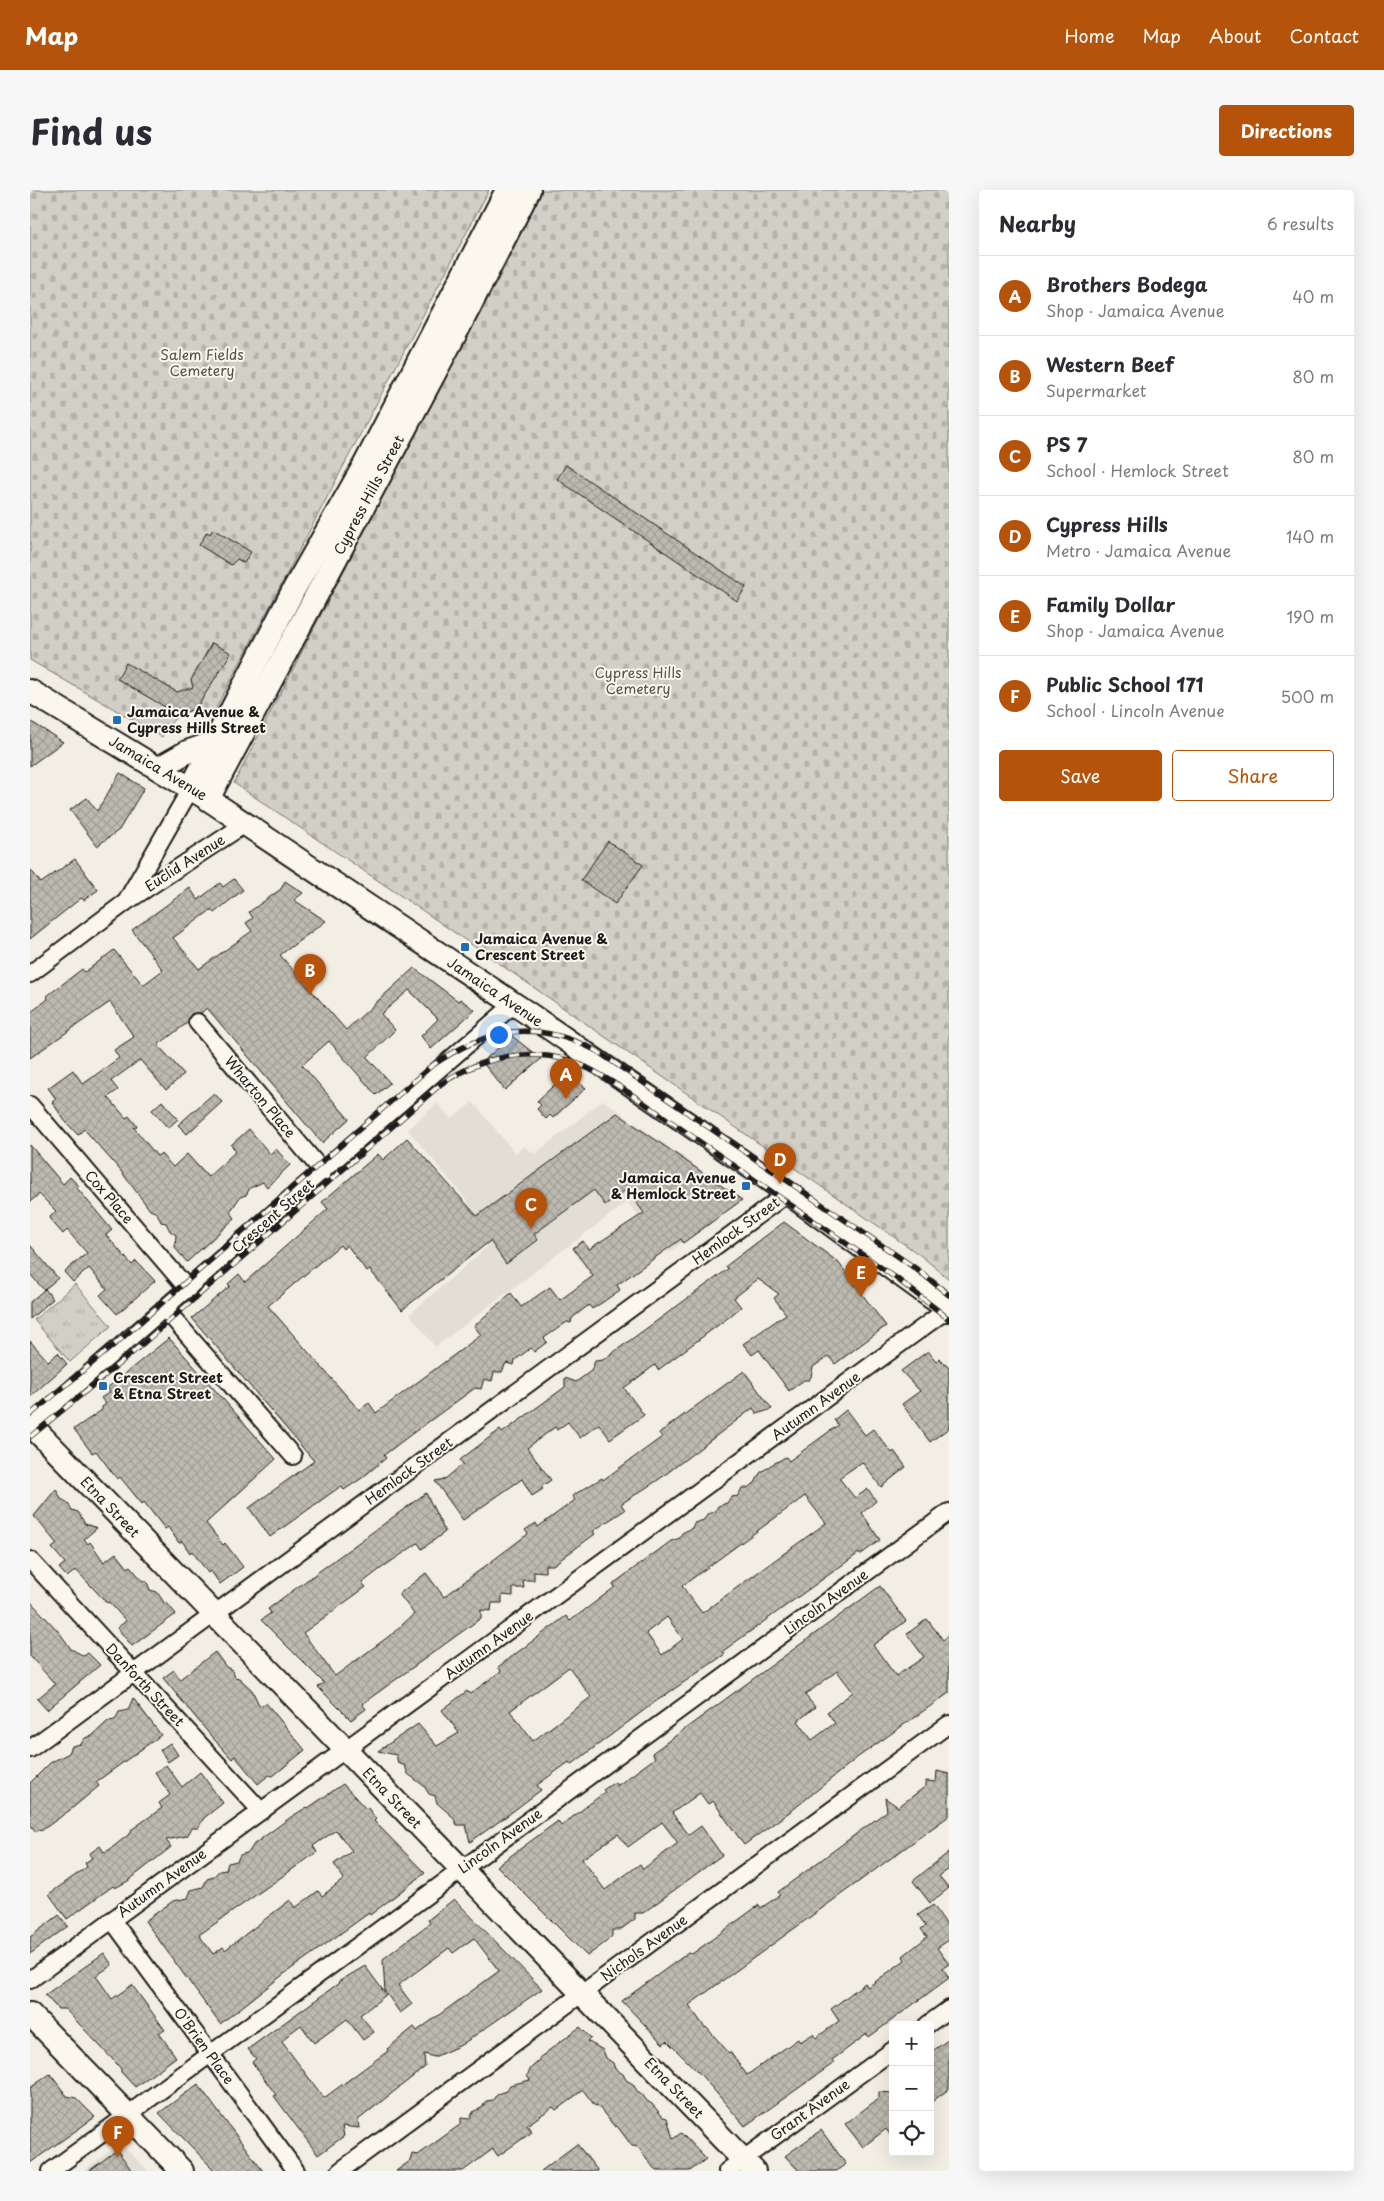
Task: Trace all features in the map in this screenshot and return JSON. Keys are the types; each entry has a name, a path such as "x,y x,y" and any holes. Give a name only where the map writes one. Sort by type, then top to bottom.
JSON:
{"main road":[{"name":"Cypress Hills Street","path":"200,793 216,742 294,589 365,464 507,190"},
{"name":"Cypress Hills Street","path":"200,793 459,327 529,190"},
{"name":"Jamaica Avenue","path":"30,691 200,793 514,1004 788,1193 949,1309"},
{"path":"160,768 187,752 216,742"},
{"name":"Etna Street","path":"30,1425 582,1994 741,2167"},
{"path":"30,2014 182,2171"}],"street":[{"name":"Euclid Avenue","path":"126,902 200,793"},
{"name":"Euclid Avenue","path":"30,974 126,902 245,824"},
{"name":"Crescent Street","path":"30,1425 514,1004"},
{"name":"Wharton Place","path":"197,1022 323,1172"},
{"name":"Cox Place","path":"30,1105 188,1289"},
{"name":"Hemlock Street","path":"30,1749 788,1193"},
{"path":"165,1309 293,1456"},
{"name":"Autumn Avenue","path":"30,1980 949,1309"},
{"name":"Lincoln Avenue","path":"51,2171 949,1512"},
{"name":"Danforth Street","path":"30,1560 261,1811"},
{"name":"Nichols Avenue","path":"340,2171 949,1724"},
{"name":"O'Brien Place","path":"112,1920 296,2171"},
{"path":"932,2021 949,2009"},
{"name":"Grant Avenue","path":"741,2167 889,2053"}],"shaded area":[{"path":"603,1100 742,1200 668,1253 627,1202 435,1347 410,1314 487,1247 457,1211 468,1202 408,1130 437,1103 451,1119 473,1102 515,1153 524,1146 535,1154"},
{"path":"121,2143 148,2171 83,2171"}],"green space":[{"name":"Salem Fields Cemetery","path":"30,190 489,190 214,712 196,710 183,713 172,722 162,737 30,660"},
{"name":"Cypress Hills Cemetery","path":"542,190 949,190 949,1279 920,1255 432,917 234,783 354,551 498,280"},
{"path":"75,1284 111,1326 70,1362 34,1320"}],"building":[{"path":"566,465 746,587 737,601 557,479"},
{"path":"213,529 251,552 244,563 237,559 231,565 199,545 207,532 210,534"},
{"path":"212,643 231,653 197,707 179,715 117,679 126,663 177,692 193,687 191,680"},
{"path":"30,721 63,742 30,766"},
{"path":"120,773 144,788 119,830 97,846 70,810 87,798 97,811"},
{"path":"608,841 643,865 615,904 581,880"},
{"path":"75,859 98,890 84,900 81,898 30,939 30,869 41,883"},
{"path":"234,879 243,890 214,913 211,910 173,938 199,969 252,931 246,923 253,918 249,912 281,889 285,881 303,893 294,900 326,921 280,955 346,1030 414,968 458,1001 460,999 475,1010 431,1049 421,1036 438,1019 409,990 381,1014 395,1030 367,1057 390,1083 376,1095 329,1041 302,1065 349,1119 322,1143 207,1008 201,1013 191,1014 187,1023 158,1045 184,1074 166,1090 140,1060 111,1081 118,1090 108,1097 126,1118 129,1116 137,1126 134,1128 157,1156 161,1154 173,1167 187,1154 208,1177 236,1151 231,1145 249,1129 270,1154 276,1149 290,1165 267,1187 263,1182 250,1188 246,1195 240,1197 230,1212 235,1218 187,1262 175,1248 176,1235 170,1231 166,1223 161,1222 157,1213 150,1210 120,1170 84,1129 78,1135 65,1121 52,1102 56,1099 48,1088 73,1070 83,1084 119,1058 114,1050 134,1037 110,1002 30,1058 30,1013 48,999 47,996 82,969 85,972 114,950 143,985 163,970 132,930 190,888 198,900 220,883 223,887"},
{"path":"512,1036 541,1059 505,1090 482,1062"},
{"path":"566,1074 586,1088 553,1118 550,1115 546,1119 537,1109 541,1105 537,1101"},
{"path":"214,1093 222,1102 187,1134 178,1125"},
{"path":"162,1101 178,1119 168,1128 152,1110"},
{"path":"617,1113 742,1200 683,1243 681,1239 617,1285 620,1290 603,1302 592,1309 589,1305 572,1318 571,1323 567,1322 544,1338 547,1342 534,1352 531,1348 515,1360 514,1365 506,1363 502,1372 494,1372 492,1381 484,1379 481,1389 475,1388 413,1433 384,1455 386,1458 362,1478 344,1490 341,1486 270,1537 249,1508 314,1461 192,1318 230,1286 228,1284 239,1274 245,1282 328,1209 322,1202 378,1154 383,1160 407,1138 477,1216","holes":["627,1189 644,1213 589,1249 583,1241 573,1248 593,1276 560,1300 550,1287 521,1307 511,1293 474,1326 481,1335 376,1413 369,1403 359,1410 268,1306 340,1245 343,1249 347,1245 367,1272 370,1270 402,1310 490,1241 506,1264 538,1240 534,1234 594,1190 605,1205"]},
{"path":"30,1145 63,1184 70,1177 79,1186 77,1188 112,1230 106,1235 132,1265 136,1261 155,1281 117,1314 100,1295 107,1289 89,1268 73,1282 64,1272 87,1253 67,1230 63,1234 49,1218 56,1211 39,1194 30,1202"},
{"path":"784,1222 838,1262 886,1326 835,1364 829,1356 813,1367 809,1380 804,1380 789,1391 759,1350 752,1355 743,1344 786,1314 774,1298 779,1294 758,1279 734,1298 741,1307 729,1317 658,1370 655,1365 624,1388 644,1415 610,1439 599,1424 580,1438 568,1422 557,1430 555,1427 527,1448 551,1480 541,1487 543,1489 532,1496 522,1479 463,1520 435,1481 445,1479 463,1464 460,1460 490,1437 500,1430 502,1433 565,1387 565,1378 576,1382 591,1371 595,1361 603,1360 728,1269 726,1266"},
{"path":"30,1245 58,1278 44,1290 30,1274"},
{"path":"45,1289 53,1299 30,1319 30,1302"},
{"path":"169,1338 276,1459 206,1523 223,1545 225,1543 243,1567 220,1584 211,1571 208,1573 192,1551 190,1553 182,1541 179,1543 168,1527 165,1529 144,1502 142,1504 120,1477 117,1479 96,1451 92,1453 74,1429 102,1410 102,1407 106,1404 101,1398 110,1392 107,1388"},
{"path":"30,1341 48,1361 58,1353 67,1364 30,1397"},
{"path":"928,1351 936,1361 939,1358 949,1368 949,1428 930,1442 902,1404 920,1391 901,1371"},
{"path":"744,1371 772,1409 757,1414 753,1408 658,1480 621,1504 625,1510 593,1531 595,1534 553,1565 545,1565 545,1572 534,1571 534,1580 523,1580 524,1588 513,1588 513,1596 502,1595 502,1603 492,1603 491,1611 481,1610 481,1618 362,1704 366,1709 351,1720 318,1687 324,1683 261,1620 271,1613 268,1609 426,1493 445,1532 422,1549 418,1543 383,1567 362,1583 366,1587 303,1633 335,1676 392,1634 414,1614 399,1594 426,1573 444,1597 528,1534 525,1530 536,1523 538,1527 575,1500 572,1496 602,1478 603,1480 662,1437 659,1433"},
{"path":"846,1410 865,1435 873,1429 906,1467 881,1487 862,1462 839,1478 855,1498 868,1489 876,1501 862,1513 880,1540 860,1555 859,1553 723,1651 725,1654 655,1702 571,1765 569,1762 537,1785 541,1790 504,1818 470,1842 466,1825 457,1825 453,1817 437,1803 435,1796 429,1794 424,1786 408,1774 405,1766 398,1763 396,1755 378,1751 418,1724 437,1746 459,1733 442,1710 467,1691 470,1694 501,1671 498,1667 566,1616 570,1621 615,1587 613,1584 671,1541 680,1538 682,1533 692,1528 694,1523 704,1520 707,1514 715,1512 718,1506 727,1503 731,1497 738,1496 742,1488 747,1488 755,1483 760,1473 771,1465 786,1457 789,1461 838,1425 834,1420","holes":["805,1496 826,1523 702,1613 682,1586","667,1617 683,1639 662,1655 646,1633","569,1667 591,1697 533,1741 510,1711"]},
{"path":"56,1489 61,1499 67,1502 72,1510 78,1512 85,1524 97,1528 84,1539 88,1544 90,1542 104,1562 116,1553 128,1568 130,1566 142,1580 147,1582 150,1590 157,1592 165,1604 167,1603 176,1614 132,1646 117,1628 126,1621 109,1602 107,1603 76,1570 67,1577 59,1568 65,1563 52,1548 57,1544 34,1516"},
{"path":"880,1586 906,1621 873,1645 896,1676 924,1657 907,1634 927,1619 943,1640 949,1635 949,1693 858,1757 795,1808 744,1845 713,1801 708,1804 700,1793 672,1813 689,1835 701,1826 722,1855 643,1913 635,1913 635,1919 620,1930 612,1930 612,1936 587,1956 497,1866 558,1821 561,1826 615,1782 617,1786 655,1758 652,1753","holes":["837,1671 853,1692 827,1712 835,1723 812,1740 798,1721 815,1707 805,1695","662,1822 678,1843 643,1869 640,1864 605,1890 582,1859 618,1834 628,1847"]},
{"path":"30,1601 59,1632 71,1649 84,1656 88,1653 100,1665 47,1710 37,1699 55,1684 30,1656"},
{"path":"215,1652 226,1667 232,1670 235,1677 239,1678 252,1690 260,1707 266,1703 305,1750 273,1776 269,1775 258,1784 235,1756 232,1759 211,1736 163,1678 174,1670 180,1679"},
{"path":"133,1698 161,1735 96,1782 99,1786 70,1810 41,1831 40,1829 36,1832 30,1824 30,1783 50,1763 69,1753 72,1746 81,1744 85,1738 92,1736 108,1721 115,1720 119,1712 128,1710"},
{"path":"170,1743 178,1755 168,1762 160,1750"},
{"path":"166,1765 182,1787 200,1772 223,1803 204,1818 198,1828 192,1828 187,1836 166,1840 171,1847 128,1881 115,1888 113,1886 67,1919 49,1894 87,1867 85,1863 92,1858 89,1854 100,1846 104,1852 109,1850 132,1832 131,1830 162,1808 159,1803 170,1795 155,1772"},
{"path":"937,1771 949,1774 949,1816 689,2005 705,2028 730,2052 747,2075 798,2039 800,2042 813,2034 816,2038 839,2021 831,2009 865,1983 868,1987 905,1960 903,1956 927,1937 921,1929 926,1926 918,1915 933,1905 949,1928 949,1940 937,1948 949,1964 943,1968 949,1978 869,2037 867,2034 832,2060 834,2063 745,2126 700,2074 667,2041 663,2044 622,2001 688,1953 692,1954 759,1905 761,1908 780,1895 778,1892 887,1811 885,1798 898,1807 926,1786 926,1781 936,1782"},
{"path":"343,1784 366,1809 368,1808 376,1819 374,1821 425,1873 370,1915 369,1913 284,1974 220,2024 145,1921 173,1901 188,1898 191,1890 203,1887 207,1879 213,1877 219,1871 226,1870 228,1863 237,1861 240,1855 249,1852 254,1844 291,1817 308,1808","holes":["336,1830 352,1851 334,1864 344,1879 322,1896 318,1891 295,1908 290,1900 225,1950 223,1947 213,1954 199,1935 317,1852 313,1846"]},
{"path":"949,1852 949,1869 939,1876 949,1888 930,1903 913,1881"},
{"path":"454,1899 542,1989 461,2045 434,2057 424,2054 425,2067 358,2120 359,2128 342,2126 344,2136 318,2155 274,2096 276,2095 252,2062 256,2059 248,2049 338,1982 365,1966 385,1993 383,1959 430,1923 428,1920","holes":["474,1938 499,1971 417,2031 414,2027 387,2049 388,2051 324,2098 282,2042 301,2025 314,2043 347,2019 363,2040 374,2032 360,2015 387,1994 400,2013 412,2004 398,1985 449,1948 453,1953"]},
{"path":"59,1915 68,1926 30,1954 30,1937"},
{"path":"104,1953 112,1965 96,1976 112,1999 132,1985 165,2030 159,2033 176,2057 135,2087 121,2072 117,2064 65,2009 58,2009 45,1995"},
{"path":"580,2027 591,2038 587,2041 603,2050 606,2058 613,2063 615,2069 633,2084 637,2091 663,2117 667,2118 673,2139 681,2133 706,2159 690,2171 656,2171 638,2147 632,2146 617,2126 615,2127 597,2105 595,2106 583,2090 556,2110 553,2107 527,2125 532,2132 498,2156 493,2149 463,2171 396,2171 410,2161 412,2154 418,2155 461,2124 461,2118 469,2119 474,2111 482,2108 486,2101 493,2100 497,2094 506,2091 510,2085 530,2080 527,2076 531,2068 540,2060 539,2058"},
{"path":"949,2039 949,2089 934,2100 934,2066 934,2050"},
{"path":"50,2074 67,2096 76,2098 95,2117 30,2163 30,2088"},
{"path":"198,2084 263,2171 215,2171 159,2113"},
{"path":"879,2092 889,2093 889,2133 886,2129 863,2147 845,2124 879,2098"},
{"path":"821,2130 846,2164 836,2171 799,2171 785,2156"},
{"path":"577,2144 598,2171 541,2171"},
{"path":"117,2150 132,2171 89,2171"}],"railway":[{"path":"30,1415 121,1339 430,1067 472,1043 512,1032 532,1031 552,1034 597,1051 918,1270 949,1295"},
{"path":"30,1437 132,1353 441,1084 471,1067 519,1055 536,1055 570,1061 586,1067 609,1080 896,1278 949,1319"}],"place":[{"name":"Jamaica Avenue & Cypress Hills Street","path":"117,720"},
{"name":"Jamaica Avenue & Crescent Street","path":"465,947"},
{"name":"Western Beef","path":"310,995"},
{"name":"Brothers Bodega","path":"566,1099"},
{"name":"Cypress Hills","path":"780,1184"},
{"name":"Jamaica Avenue & Hemlock Street","path":"746,1186"},
{"name":"PS 7","path":"531,1229"},
{"name":"Family Dollar","path":"861,1297"},
{"name":"Crescent Street & Etna Street","path":"103,1386"},
{"name":"Public School 171","path":"118,2157"}]}
